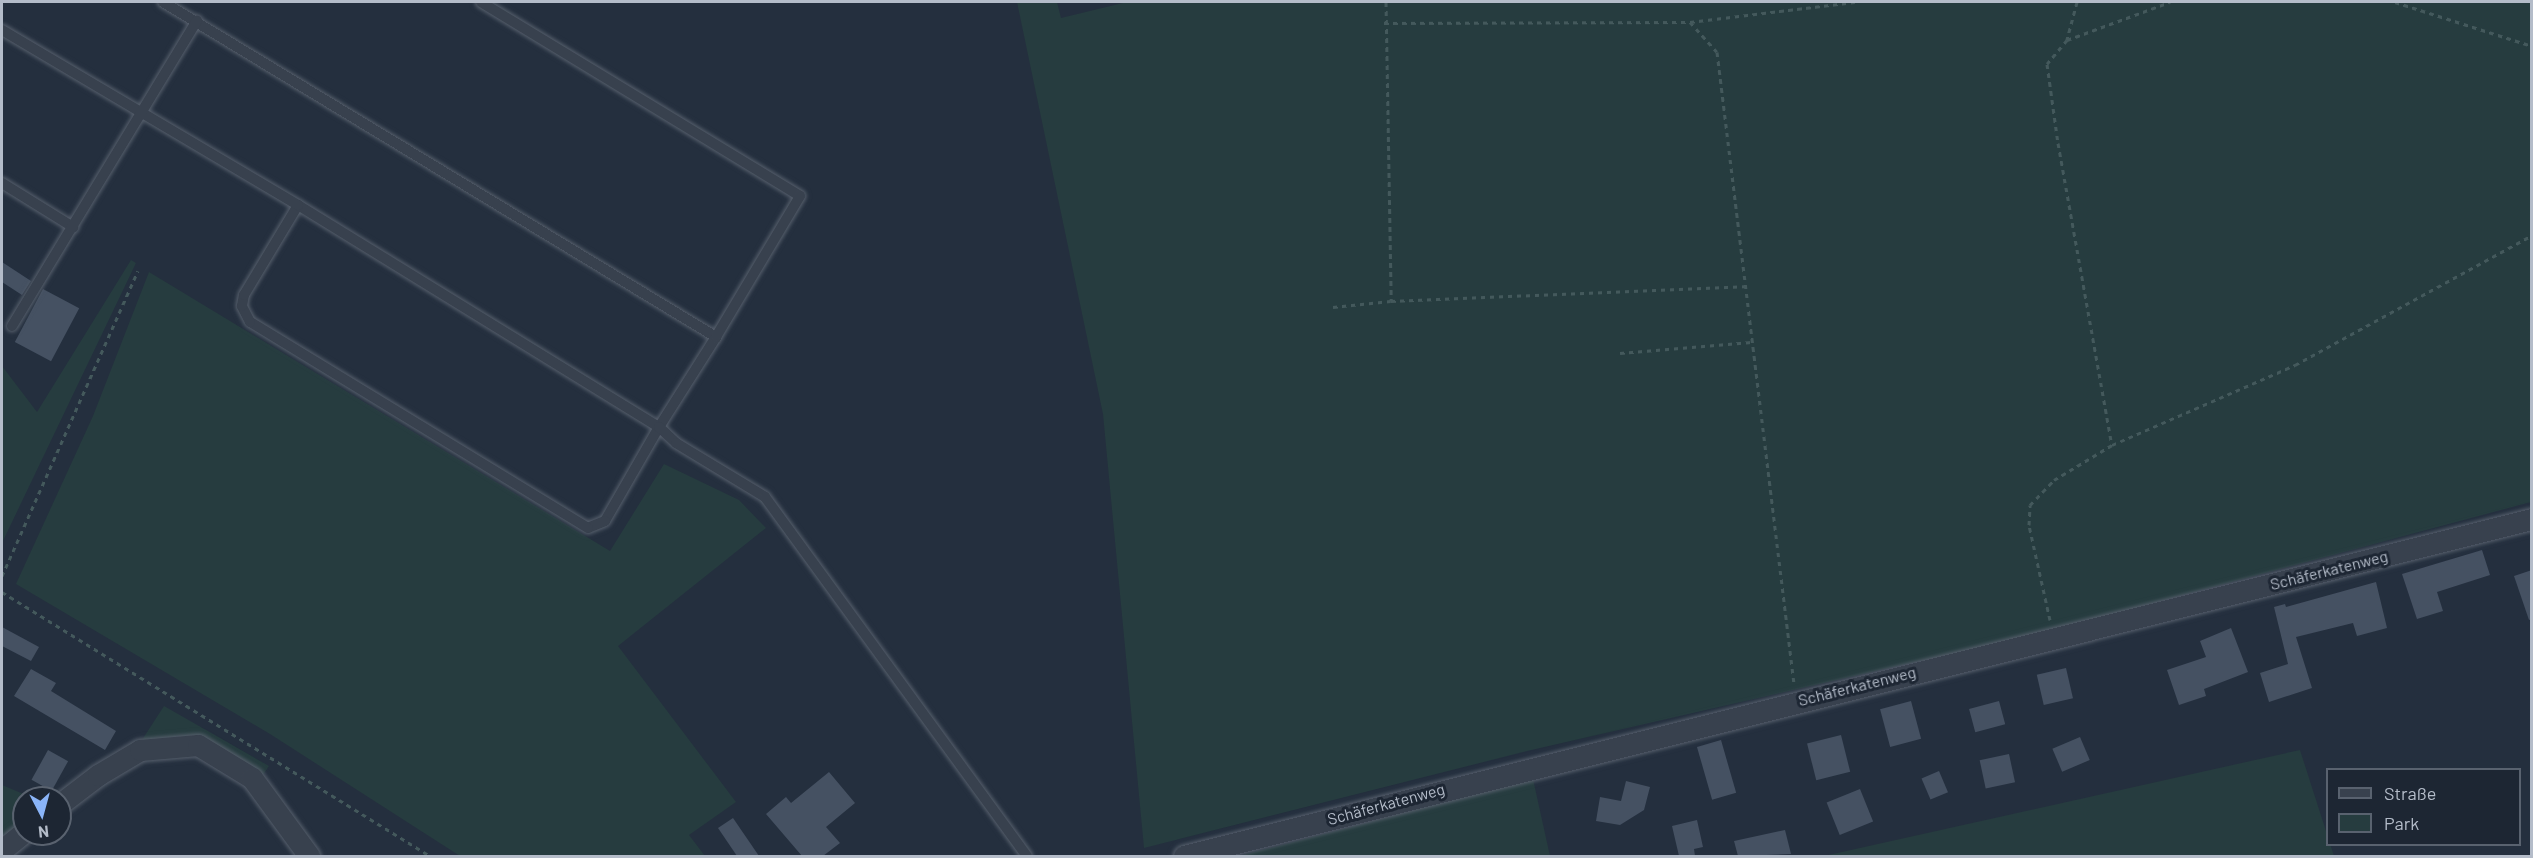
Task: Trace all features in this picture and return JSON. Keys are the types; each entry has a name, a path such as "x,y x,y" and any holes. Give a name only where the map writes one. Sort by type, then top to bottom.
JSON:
{"street":[{"name":"Schäferkatenweg","path":"1184,856 1796,701 2532,519"},
{"path":"72,796 140,750 198,745 252,778 309,856"}],"lane":[{"path":"163,2 716,337"},
{"path":"298,205 244,295 242,306 250,322 576,524 588,528 605,521 800,196 481,2"},
{"path":"12,326 197,21"},
{"path":"2,30 140,115 298,205 659,428 676,443 765,497 1027,856"},
{"path":"2,183 73,227"}],"path":[{"path":"1386,2 1384,23 1391,301"},
{"path":"1384,23 1690,22 1855,2"},
{"path":"2077,2 2067,40 2048,64 2058,143 2112,445"},
{"path":"2067,40 2170,2"},
{"path":"2395,2 2532,46"},
{"path":"1690,22 1717,51 1796,701"},
{"path":"2054,639 2029,525 2030,505 2054,480 2112,445 2295,365 2532,235"},
{"path":"2,576 138,271"},
{"path":"1333,307 1391,301 1745,286"},
{"path":"1620,352 1752,342"},
{"path":"2,592 430,856"}],"green space":[{"path":"1017,2 1057,2 1061,18 1127,2 2531,2 2531,502 2034,635 1527,751 1144,848 1103,414"},
{"path":"131,260 136,263 2,543 2,366 37,412"},
{"path":"149,272 610,551 664,464 739,500 766,528 618,646 736,802 689,835 705,856 460,856 270,734 16,584 93,416"},
{"path":"164,706 269,766 261,778 209,747 140,743"},
{"path":"2300,750 2326,831 2326,846 2331,846 2334,856 1824,856"},
{"path":"1533,779 1550,856 1239,856"},
{"path":"2,785 12,789 12,830 2,838"}],"building":[{"path":"2,262 31,281 22,295 2,282"},
{"path":"43,289 79,308 51,361 15,342"},
{"path":"2482,550 2490,575 2437,592 2443,611 2417,619 2402,574"},
{"path":"2532,570 2532,619 2529,620 2514,576"},
{"path":"2376,582 2387,628 2357,636 2353,623 2296,637 2312,688 2269,702 2260,673 2288,664 2274,607 2285,604 2286,607"},
{"path":"2,627 39,647 31,661 2,646"},
{"path":"2231,628 2248,672 2204,689 2206,696 2179,705 2167,670 2206,657 2200,641"},
{"path":"2066,668 2073,698 2044,705 2037,675"},
{"path":"31,669 56,683 51,691 116,731 105,750 14,696"},
{"path":"1911,701 1921,739 1890,747 1880,709"},
{"path":"1999,701 2005,724 1975,732 1969,709"},
{"path":"1841,735 1850,772 1816,780 1807,743"},
{"path":"2080,737 2090,760 2062,772 2052,749"},
{"path":"1721,740 1736,793 1712,800 1697,747"},
{"path":"48,750 68,761 54,786 43,786 32,780"},
{"path":"2009,754 2015,782 1986,789 1980,760"},
{"path":"1939,771 1948,792 1930,800 1922,778"},
{"path":"829,772 855,803 826,827 840,843 823,856 802,856 766,814 786,797 791,803"},
{"path":"1626,781 1650,787 1644,810 1620,825 1596,821 1600,797 1621,801"},
{"path":"1860,789 1873,821 1840,835 1827,802"},
{"path":"733,818 759,856 737,856 718,828"},
{"path":"1697,820 1703,847 1694,849 1695,856 1679,856 1672,826"},
{"path":"1785,830 1791,854 1738,856 1734,841"}]}
